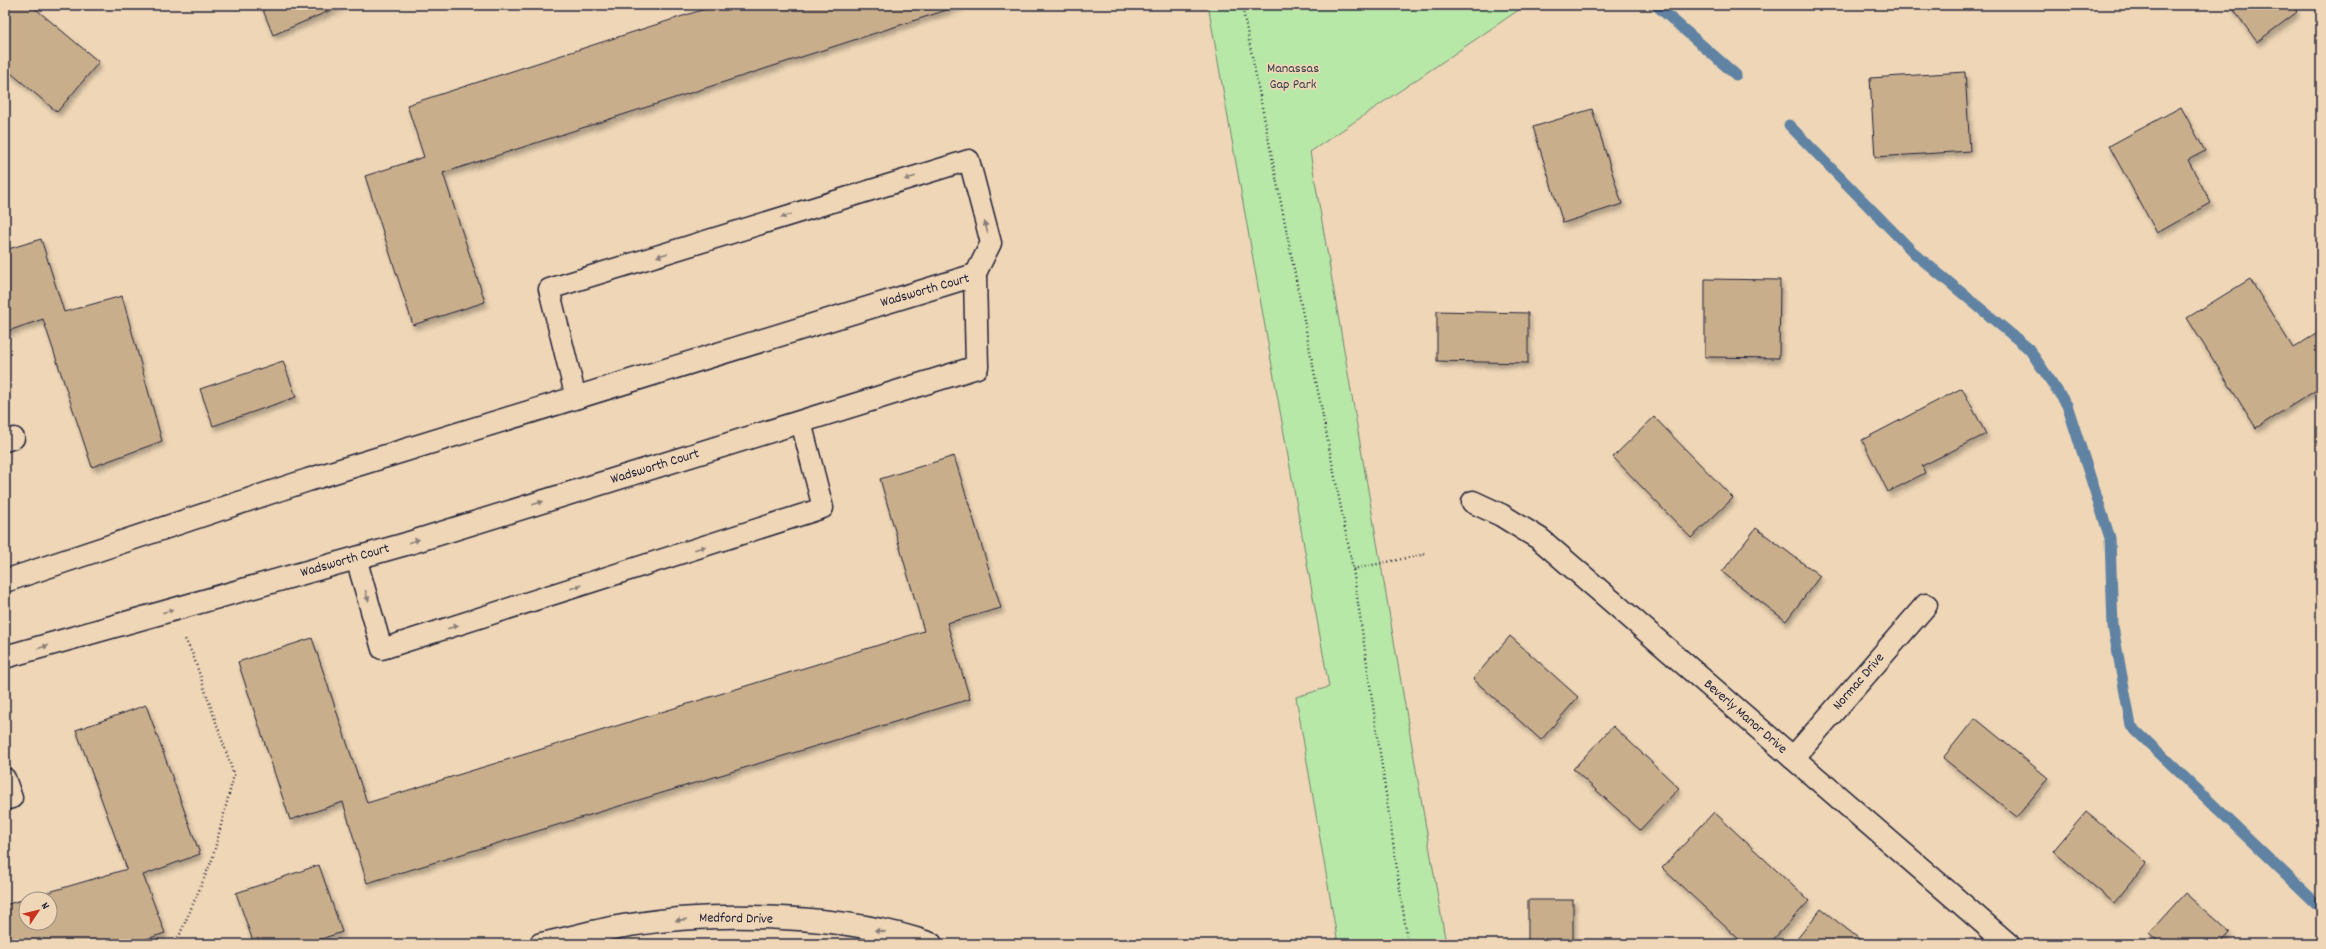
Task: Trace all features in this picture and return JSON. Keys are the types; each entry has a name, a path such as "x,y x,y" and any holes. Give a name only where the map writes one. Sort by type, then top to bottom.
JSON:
{"street":[{"name":"Wadsworth Court","path":"5,581 308,480 975,275 977,368 356,558 5,657"},
{"name":"Beverly Manor Drive","path":"1473,502 1501,515 1540,539 2008,944"},
{"name":"Normac Drive","path":"1793,758 1926,605"},
{"name":"Medford Drive","path":"541,944 630,925 705,917 834,923 906,935 931,944"}],"lane":[{"path":"576,398 549,289 969,160 991,243 975,275"},
{"path":"356,558 382,649 823,508 801,422"},
{"path":"5,778 12,798 5,800"}],"path":[{"path":"1242,5 1353,569 1408,944"},
{"path":"1353,569 1426,554"},
{"path":"171,610 193,655 234,775 212,860 180,934 173,944"}],"green space":[{"name":"Manassas Gap Park","path":"1208,5 1526,5 1310,152 1446,944 1338,944 1296,697 1329,687"}],"building":[{"path":"7,5 31,5 99,62 57,112 5,68"},
{"path":"261,5 343,5 273,35"},
{"path":"717,5 962,5 443,173 485,302 413,325 365,176 424,157 407,105"},
{"path":"2230,5 2292,5 2297,12 2257,42"},
{"path":"1965,72 1970,151 1875,157 1870,78"},
{"path":"2181,107 2205,151 2188,160 2211,203 2157,233 2109,146"},
{"path":"1592,109 1622,204 1563,223 1533,127"},
{"path":"41,239 64,312 122,296 162,441 92,467 43,319 5,332 5,250"},
{"path":"1705,279 1780,280 1779,358 1705,357"},
{"path":"2250,279 2293,348 2321,331 2321,387 2256,428 2187,318"},
{"path":"1437,311 1528,313 1528,363 1437,361"},
{"path":"283,361 296,397 213,426 200,389"},
{"path":"1962,388 1986,434 1922,466 1925,473 1888,492 1862,440"},
{"path":"1654,417 1733,498 1691,538 1613,457"},
{"path":"954,456 1001,608 947,623 970,699 367,883 343,802 290,820 238,662 312,638 367,803 924,631 880,479"},
{"path":"1756,528 1820,576 1786,621 1722,572"},
{"path":"1510,636 1578,697 1541,740 1473,679"},
{"path":"146,705 200,854 143,875 165,933 131,944 5,944 5,905 18,901 18,931 58,931 58,891 52,891 127,869 76,730"},
{"path":"1975,718 2048,778 2017,817 1943,758"},
{"path":"1613,726 1679,788 1640,830 1573,769"},
{"path":"1714,812 1809,901 1769,944 1744,944 1662,868"},
{"path":"2086,812 2147,863 2114,903 2053,851"},
{"path":"319,865 342,932 306,944 254,944 236,893"},
{"path":"2185,893 2230,933 2220,944 2161,944 2149,933"},
{"path":"1528,900 1573,900 1573,944 1528,944"},
{"path":"1821,909 1866,944 1793,944"}],"waterway":[{"path":"1656,5 1736,75"},
{"path":"1789,125 1914,253 2029,349 2067,405 2110,538 2113,627 2131,726 2321,908"}]}
